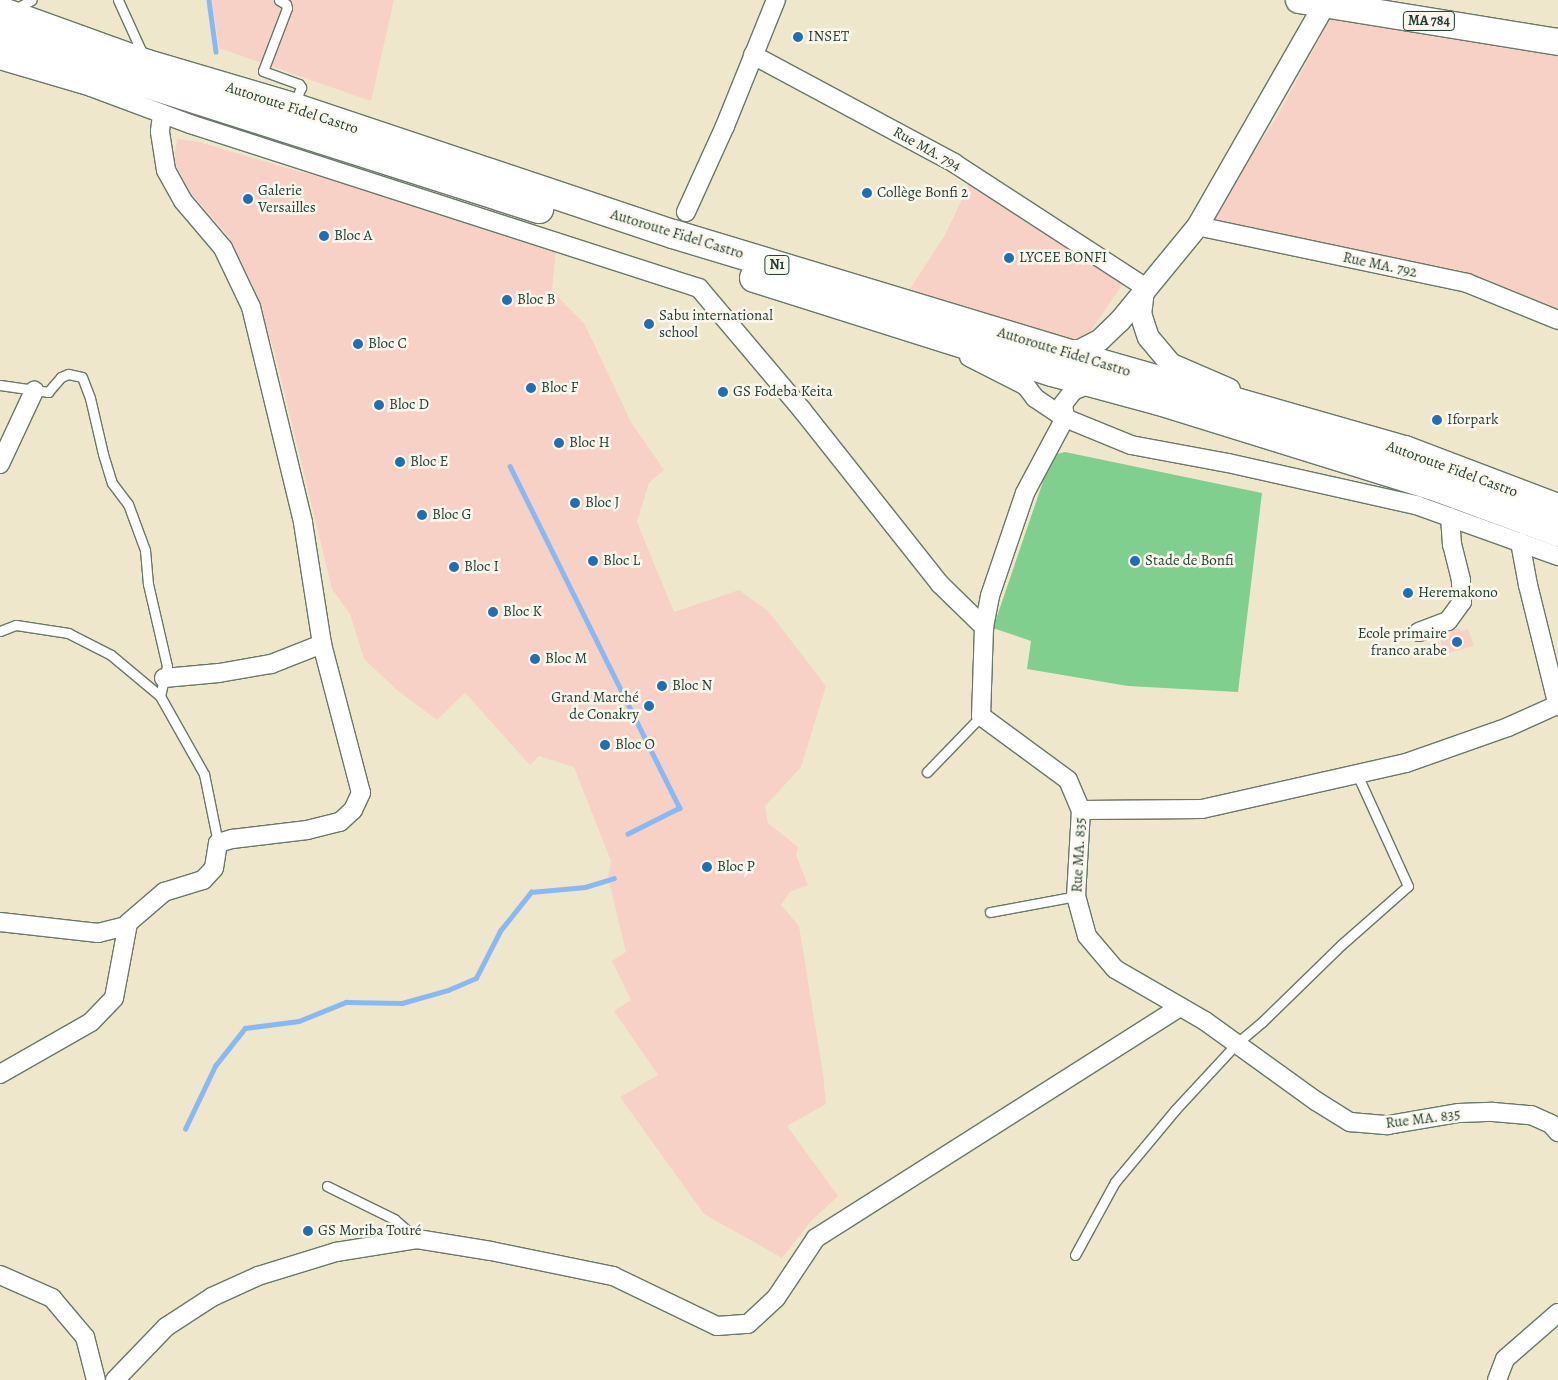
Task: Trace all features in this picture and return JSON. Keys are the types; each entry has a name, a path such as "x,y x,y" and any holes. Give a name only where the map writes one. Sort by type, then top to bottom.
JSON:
{"highway":[{"name":"Autoroute Fidel Castro","path":"2,21 293,107 642,224 1056,350 1405,450 1558,508"},
{"name":"Autoroute Fidel Castro","path":"2,21 910,328 1052,372 1106,385 1431,485 1558,532"}],"main road":[{"name":"MA 784","path":"1316,1 1558,42"}],"street":[{"path":"686,212 725,126 776,0"},
{"path":"1056,350 1079,350 1099,340 1119,321 1196,226 1316,1"},
{"name":"Rue MA. 794","path":"753,55 954,163 1144,288"},
{"path":"0,60 90,87 162,114 699,288 802,410 940,584 984,627"},
{"path":"0,922 98,933 127,926 164,892 202,880 214,868 218,843 232,839 307,830 340,822 353,810 361,793 322,644 303,522 251,307 223,248 183,201 166,170 160,132 162,114"},
{"name":"Rue MA. 792","path":"1196,226 1467,283 1558,320"},
{"path":"1144,288 1140,313 1148,337 1171,364 1310,423"},
{"path":"910,328 1026,386 1035,398 1065,418 1131,445 1228,463 1407,503 1558,556"},
{"path":"981,716 984,627 990,596 1025,493 1065,418 1063,404 1073,391 1087,385 1106,385"},
{"path":"0,464 34,392"},
{"path":"1419,632 1448,621 1462,602 1461,580 1452,545 1450,517"},
{"path":"1081,810 1202,809 1406,763 1508,727 1557,706 1528,585 1520,542"},
{"path":"164,678 219,673 271,664 322,644"},
{"name":"Rue MA. 835","path":"981,716 1068,780 1081,810 1076,896 1087,936 1115,968 1204,1021 1316,1101 1350,1122 1388,1125 1459,1113 1493,1112 1531,1115 1551,1124 1558,1132"},
{"path":"0,1074 91,1022 114,998 127,926"},
{"path":"115,1380 166,1327 212,1297 258,1276 336,1252 417,1239 491,1251 613,1276 717,1326 748,1324 776,1298 816,1238 1180,1007"},
{"path":"0,1275 52,1298 84,1337 96,1380"},
{"path":"1497,1380 1505,1359 1558,1313"}],"lane":[{"path":"2,21 32,0"},
{"path":"118,0 146,64"},
{"path":"279,0 286,4 287,8 264,71 299,84 301,87 293,107"},
{"path":"0,385 34,392 48,392 61,377 68,374 82,377 90,398 102,454 112,484 128,504 145,550 148,584 167,666 160,696"},
{"path":"0,631 16,626 68,633 111,655 160,696 204,774 218,843"},
{"path":"927,772 981,716"},
{"path":"1075,1255 1115,1182 1175,1110 1237,1043 1262,1022 1341,945 1408,886 1356,774"},
{"path":"990,912 1076,896"},
{"path":"327,1186 394,1220 417,1239"}],"shaded area":[{"path":"212,0 394,0 371,101 219,48"},
{"path":"1330,19 1558,53 1558,312 1206,226 1278,115"},
{"name":"Grand Marché de Conakry","path":"177,139 199,142 287,168 557,240 552,291 584,323 631,422 664,470 649,483 637,522 674,612 739,590 769,612 826,686 801,767 765,806 768,823 798,847 796,855 808,885 790,892 781,905 799,926 823,1073 826,1104 787,1126 838,1196 811,1221 782,1258 704,1214 620,1097 658,1075 614,1011 631,1000 612,961 626,952 608,877 611,861 574,767 539,756 530,765 465,693 437,720 397,690 364,659 350,614 332,589 275,354 252,284 229,237 190,192 174,161"},
{"name":"LYCEE BONFI","path":"971,180 1124,282 1086,338 1075,342 906,295 945,235"},
{"name":"Ecole primaire franco arabe","path":"1459,628 1461,631 1468,629 1474,646 1444,654 1440,639 1451,635 1450,630"}],"green space":[{"name":"Stade de Bonfi","path":"1065,452 1262,493 1238,692 1128,686 1027,669 1031,641 993,628 1050,461 1057,454"}],"waterway":[{"path":"209,0 216,52"},
{"path":"510,466 680,808 628,834"},
{"path":"185,1129 215,1066 245,1028 299,1021 346,1002 402,1003 448,990 476,978 500,931 531,892 585,887 614,878"}],"place":[{"name":"INSET","path":"798,37"},
{"name":"Collège Bonfi 2","path":"867,193"},
{"name":"Galerie Versailles","path":"248,199"},
{"name":"Bloc A","path":"324,236"},
{"name":"LYCEE BONFI","path":"1009,258"},
{"name":"Bloc B","path":"507,300"},
{"name":"Sabu international school","path":"649,324"},
{"name":"Bloc C","path":"358,344"},
{"name":"Bloc F","path":"531,388"},
{"name":"GS Fodeba Keita","path":"723,392"},
{"name":"Bloc D","path":"379,405"},
{"name":"Iforpark","path":"1437,420"},
{"name":"Bloc H","path":"559,443"},
{"name":"Bloc E","path":"400,462"},
{"name":"Bloc J","path":"575,503"},
{"name":"Bloc G","path":"422,515"},
{"name":"Bloc L","path":"593,561"},
{"name":"Stade de Bonfi","path":"1135,561"},
{"name":"Bloc I","path":"454,567"},
{"name":"Heremakono","path":"1408,593"},
{"name":"Bloc K","path":"493,612"},
{"name":"Ecole primaire franco arabe","path":"1457,642"},
{"name":"Bloc M","path":"535,659"},
{"name":"Bloc N","path":"662,686"},
{"name":"Grand Marché de Conakry","path":"649,706"},
{"name":"Bloc O","path":"605,745"},
{"name":"Bloc P","path":"707,867"},
{"name":"GS Moriba Touré","path":"308,1231"}]}
